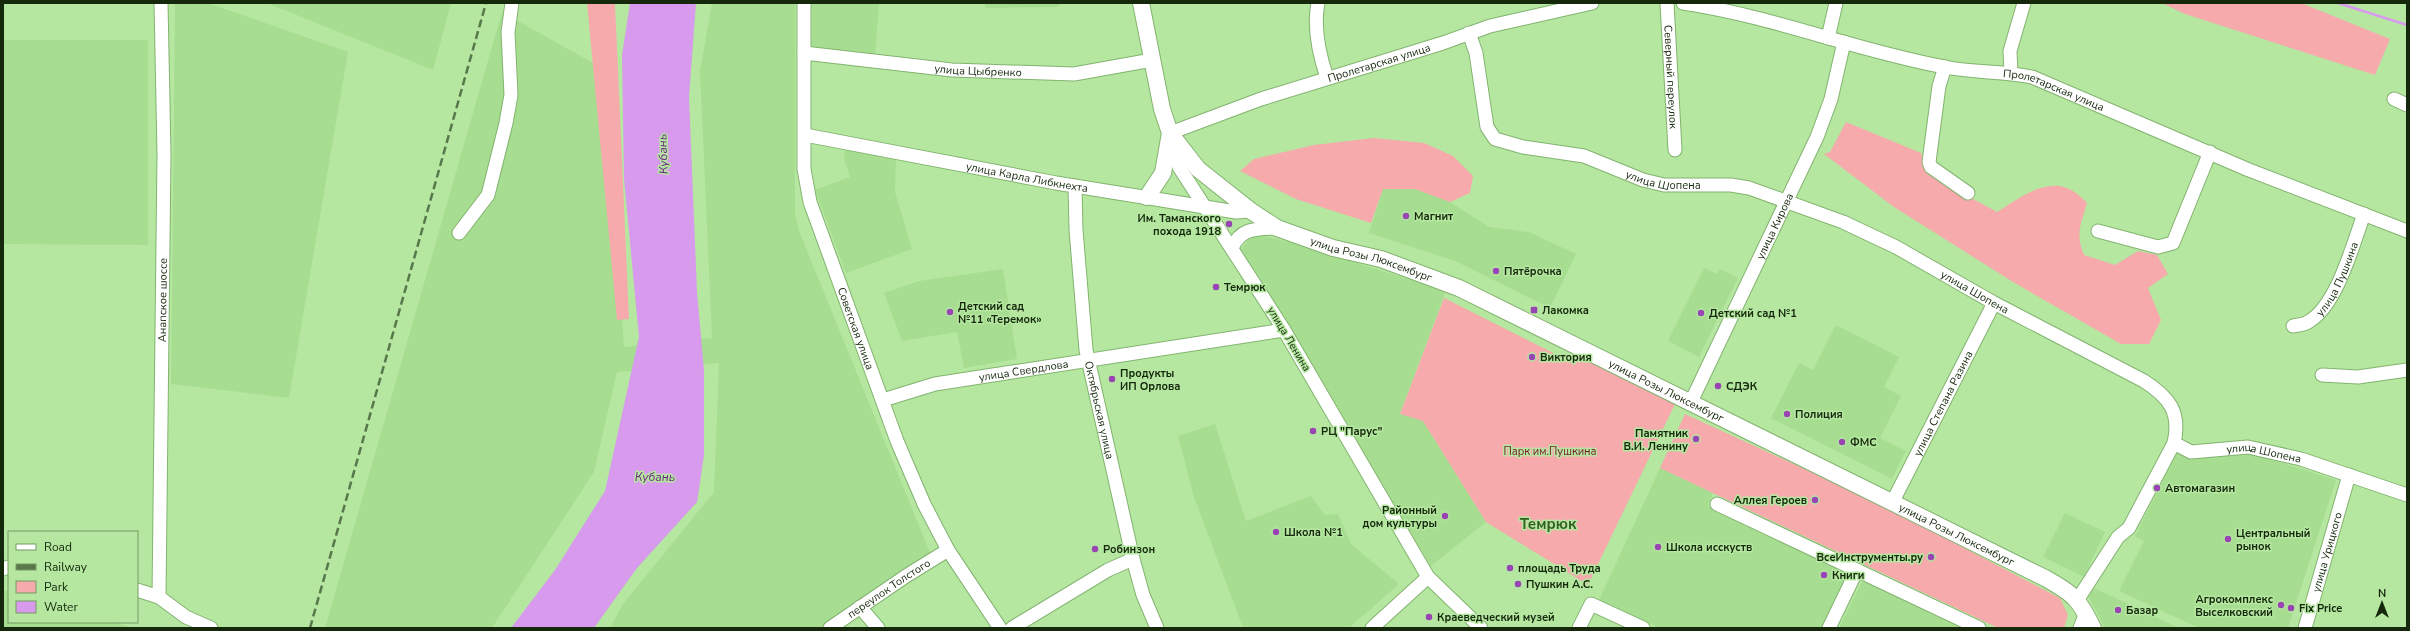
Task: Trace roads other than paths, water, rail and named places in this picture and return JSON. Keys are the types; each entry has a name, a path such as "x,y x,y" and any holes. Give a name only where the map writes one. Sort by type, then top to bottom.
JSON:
{"main road":[{"name":"улица Ленина","path":"1141,3 1162,109 1170,133"},
{"path":"1147,197 1163,173 1170,133"},
{"name":"улица Розы Люксембург","path":"1170,133 1198,169 1251,211 1277,228 1333,248 1403,267 1459,288 1690,404 1892,502 2066,589 2078,600 2083,621 2093,628"}],"street":[{"name":"Анапское шоссе","path":"159,597 164,154 161,3"},
{"path":"459,233 488,195 506,123 511,95 508,32 512,3"},
{"name":"Советская улица","path":"804,3 804,169 810,202 897,441 924,504 948,550 1000,628"},
{"path":"1318,3 1316,14 1318,43 1327,78"},
{"name":"Пролетарская улица","path":"1170,133 1261,98 1443,43 1490,26 1592,3"},
{"name":"Северный переулок","path":"1667,3 1675,150"},
{"name":"Пролетарская улица","path":"1683,3 1742,15 1945,68 2010,73 2052,84 2249,170 2407,230"},
{"path":"1828,38 1836,3"},
{"path":"2010,73 2010,51 2024,3"},
{"name":"улица Шопена","path":"1469,33 1476,54 1487,127 1495,139 1523,147 1584,156 1643,180 1664,185 1731,185 1749,188 1842,222 1896,247 1994,303 2144,381 2162,393 2174,411 2178,427 2174,443 2191,452 2248,447 2302,459 2407,495"},
{"name":"улица Кирова","path":"1690,404 1788,202 1817,137 1831,99 1844,42"},
{"name":"улица Цыбренко","path":"804,53 952,70 1058,74 1096,72 1152,60"},
{"path":"1945,68 1937,99 1929,157 1931,167 1968,193"},
{"path":"2394,98 2407,105"},
{"name":"улица Ленина","path":"1170,133 1178,168 1232,248 1284,330 1428,577 1481,628"},
{"name":"улица Карла Либкнехта","path":"805,135 1075,186 1236,212 1251,211"},
{"path":"2098,231 2158,247 2166,247 2173,243 2210,152"},
{"name":"Октябрьская улица","path":"1075,186 1076,230 1088,360 1133,559 1143,595 1157,628"},
{"name":"улица Пушкина","path":"2293,326 2307,323 2318,315 2328,300 2338,284 2364,214"},
{"path":"1232,248 1236,238 1242,232 1253,229 1277,228"},
{"name":"улица Степана Разина","path":"1892,502 1994,303"},
{"name":"улица Свердлова","path":"883,400 935,384 1284,330"},
{"path":"2322,375 2358,377 2407,370"},
{"path":"2078,600 2118,537 2130,528 2174,443"},
{"name":"улица Урицкого","path":"2305,628 2349,475"},
{"path":"1717,504 1979,628"},
{"name":"переулок Толстого","path":"830,628 948,550"},
{"path":"1012,628 1108,570 1133,559"},
{"path":"1829,628 1858,570"},
{"path":"1372,628 1428,577"},
{"path":"138,590 159,597 186,617 210,628"},
{"path":"1579,628 1591,604 1643,628"},
{"path":"860,607 878,628"}],"water":[{"name":"Кубань","path":"630,3 696,3 689,97 697,292 704,371 704,455 697,502 637,568 594,628 511,628 555,570 605,491 639,337 624,179 622,55"}],"waterway":[{"path":"2338,3 2407,25"}],"railway":[{"path":"310,628 486,3"}],"place":[{"name":"Магнит","path":"1406,216"},
{"name":"Им. Таманского похода 1918","path":"1229,224"},
{"name":"Пятёрочка","path":"1496,271"},
{"name":"Темрюк","path":"1216,287"},
{"name":"Лакомка","path":"1534,310"},
{"name":"Детский сад №11 «Теремок»","path":"950,312"},
{"name":"Детский сад №1","path":"1701,313"},
{"name":"Виктория","path":"1532,357"},
{"name":"Продукты ИП Орлова","path":"1112,379"},
{"name":"СДЭК","path":"1718,386"},
{"name":"Полиция","path":"1787,414"},
{"name":"РЦ \"Парус\"","path":"1313,431"},
{"name":"Памятник В.И. Ленину","path":"1696,439"},
{"name":"ФМС","path":"1842,442"},
{"name":"Автомагазин","path":"2157,488"},
{"name":"Аллея Героев","path":"1815,500"},
{"name":"Районный дом культуры","path":"1445,516"},
{"name":"Школа №1","path":"1276,532"},
{"name":"Центральный рынок","path":"2228,539"},
{"name":"Школа исскуств","path":"1658,547"},
{"name":"Робинзон","path":"1095,549"},
{"name":"ВсеИнструменты.ру","path":"1931,557"},
{"name":"площадь Труда","path":"1510,568"},
{"name":"Книги","path":"1824,575"},
{"name":"Пушкин А.С.","path":"1518,584"},
{"name":"Агрокомплекс Выселковский","path":"2281,605"},
{"name":"Fix Price","path":"2291,608"},
{"name":"Базар","path":"2118,610"},
{"name":"Краеведческий музей","path":"1429,617"}],"district":[{"name":"Темрюк","path":"1548,524"}],"park label":[{"name":"Парк им.Пушкина","path":"1550,451"}]}
